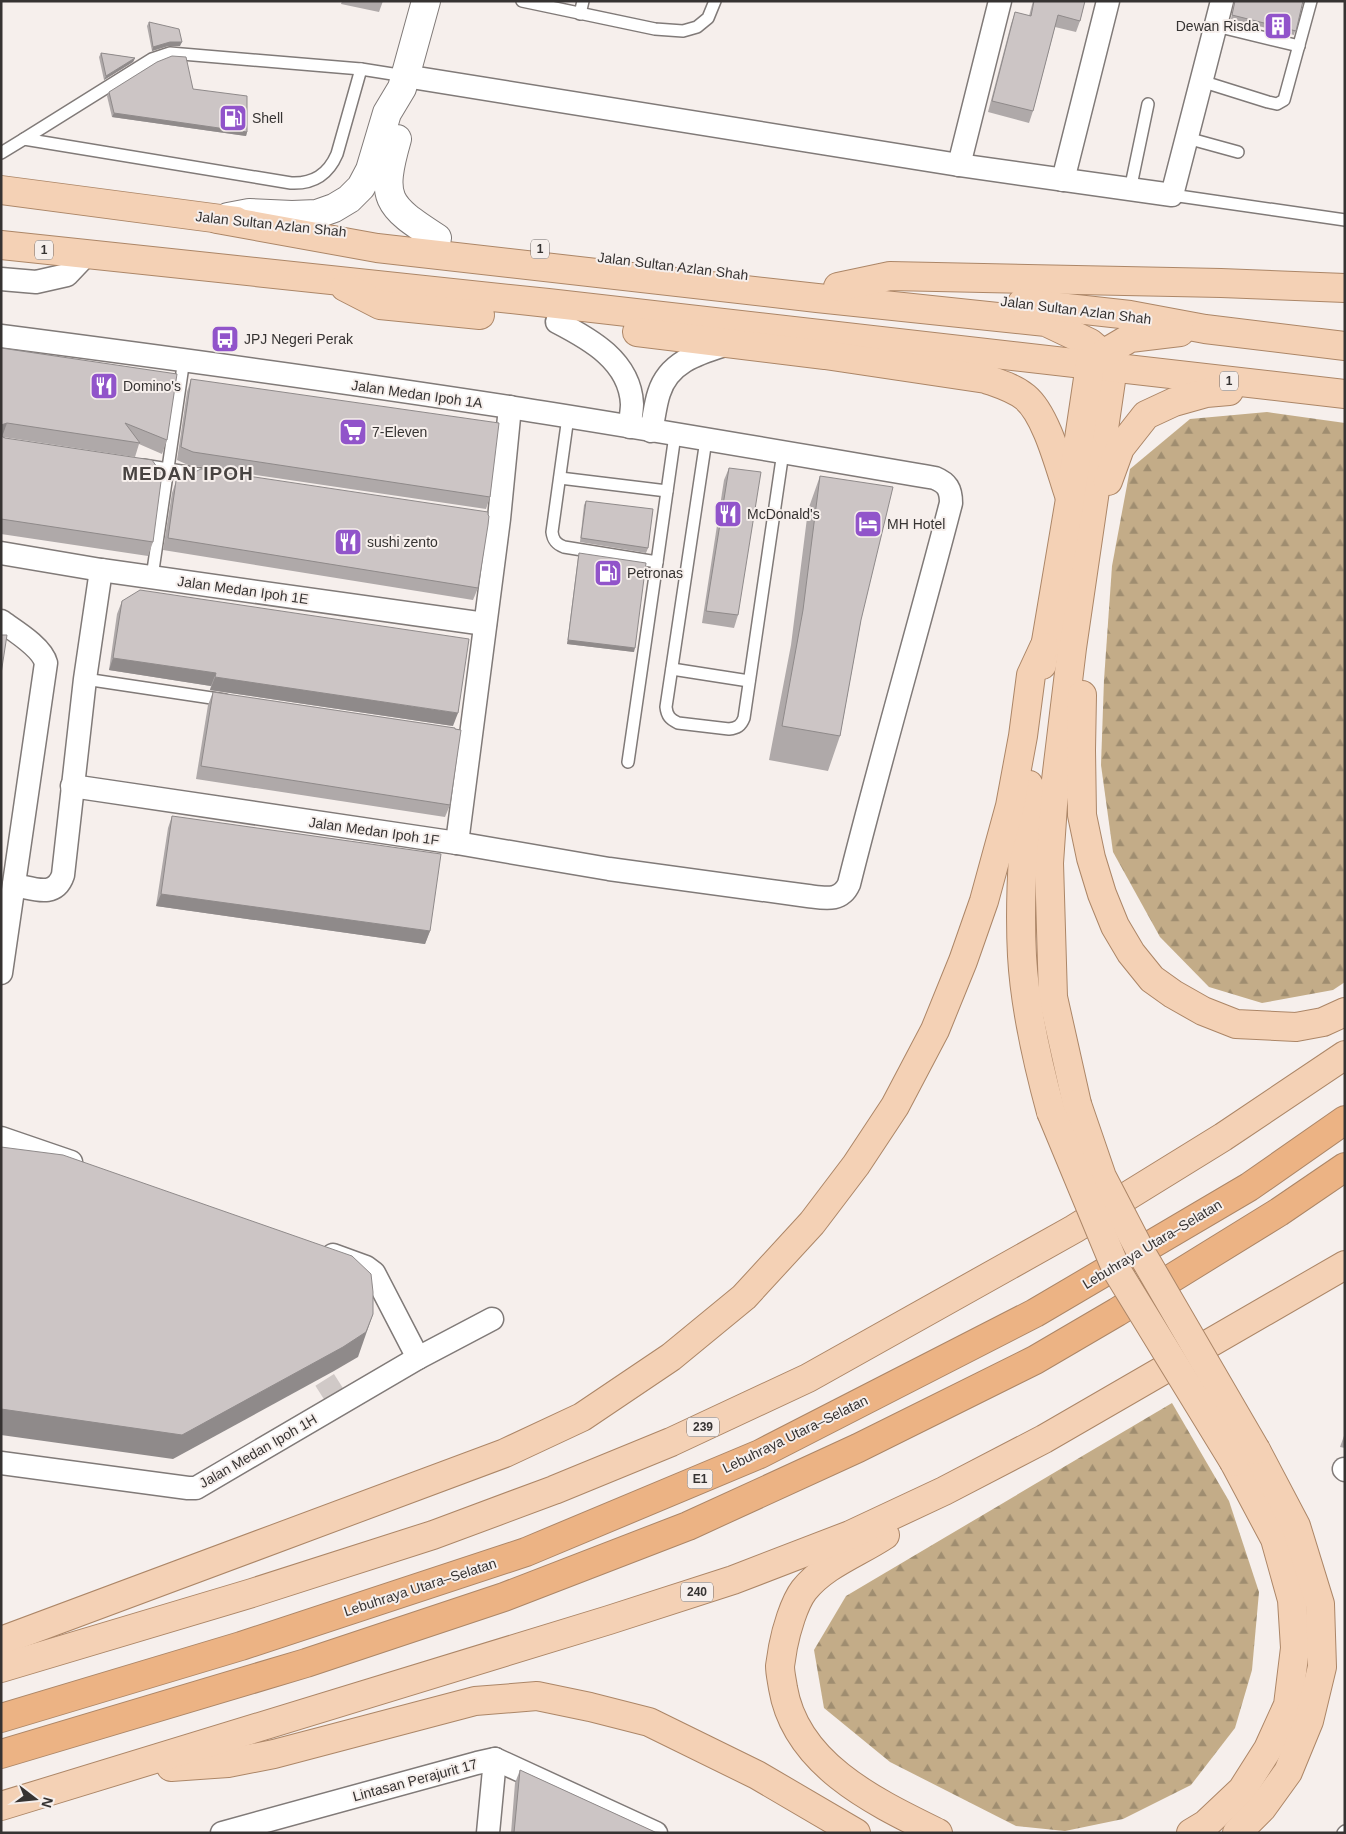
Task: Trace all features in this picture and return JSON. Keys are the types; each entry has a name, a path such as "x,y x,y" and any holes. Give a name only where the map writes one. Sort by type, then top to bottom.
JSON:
{"highway":[{"name":"Lebuhraya Utara–Selatan","path":"1,1718 241,1646 526,1552 760,1454 1035,1312 1249,1187 1345,1120"},
{"path":"1,1754 306,1663 504,1596 688,1526 858,1448 1035,1360 1279,1212 1345,1167"}],"main road":[{"name":"Jalan Sultan Azlan Shah","path":"1,190 285,227 437,238 838,287 1130,314 1205,329 1345,346"},
{"path":"217,219 377,248 1046,322 1090,343 1102,362 1092,521 1072,648 1053,805 1049,863 1053,997 1077,1104 1102,1177 1245,1456 1275,1539 1292,1600 1295,1648 1288,1706 1268,1748 1242,1790 1206,1824 1191,1833"},
{"name":"1","path":"1,245 548,303 1052,360 1102,362 1278,387 1345,394"},
{"path":"838,287 890,276 1345,288"},
{"path":"333,280 380,305 557,322 825,356 986,379 1011,388 1026,398 1038,413 1054,451 1070,499"},
{"path":"1052,360 1062,347 1064,339 1058,328"},
{"path":"1205,329 1130,338 1102,362 1070,499 1044,647 1026,816 1020,904 1022,957 1030,1022 1039,1067 1051,1112 1117,1271 1245,1456 1296,1526 1320,1604 1322,1667 1309,1721 1288,1772 1262,1808 1237,1833"},
{"path":"1092,521 1120,448 1146,415 1174,402 1206,393 1278,387"},
{"path":"1,1641 505,1453 582,1417 671,1357 744,1297 812,1223 856,1165 895,1106 935,1030 963,961 995,863 1010,806 1023,736 1031,676 1044,647"},
{"path":"1072,648 1082,678 1081,750 1084,824 1091,858 1102,894 1114,926 1131,953 1152,979 1173,994 1203,1011 1236,1024 1296,1027 1323,1022 1345,1012"},
{"name":"239","path":"1,1668 252,1593 432,1535 554,1490 680,1438 808,1378 1074,1228 1223,1137 1345,1054"},
{"name":"240","path":"1,1806 122,1771 609,1620 733,1580 850,1535 944,1491 1044,1439 1345,1264"},
{"path":"938,1833 857,1790 823,1762 804,1738 786,1706 780,1667 787,1627 803,1592 826,1568 866,1548 909,1520 944,1491"},
{"path":"122,1771 228,1763 274,1754 475,1701 537,1696 649,1722 757,1776 856,1833"}],"street":[{"path":"217,219 249,213 317,214 334,208 349,199 361,187 370,170 387,112 403,82 426,1"},
{"path":"959,165 1000,1"},
{"path":"1063,180 1108,1"},
{"path":"403,82 1172,195 1222,1"},
{"path":"403,82 402,117 388,171 388,189 395,205 402,214 437,238"},
{"path":"1,279 36,282 67,275 86,255"},
{"path":"557,322 596,344 614,362 630,389 632,405 641,429"},
{"name":"Jalan Medan Ipoh 1A","path":"1,336 184,360 510,407 935,478 949,486 951,502 921,620 846,890 834,898 808,896 609,869 457,843"},
{"path":"641,429 666,378 675,367 692,356 729,344"},
{"name":"Jalan Medan Ipoh 1F","path":"72,786 457,843 467,735 485,624 494,518 510,407"},
{"name":"Jalan Medan Ipoh 1E","path":"1,553 101,570 485,624"},
{"path":"14,885 44,890 56,887 63,875 84,679 101,570"},
{"path":"1,621 38,649 45,658 46,663 1,973"},
{"path":"1,1138 93,1170"},
{"path":"309,1247 366,1267 374,1272 418,1358"},
{"name":"Jalan Medan Ipoh 1H","path":"1,1463 196,1488 418,1358 492,1319"},
{"path":"488,1833 496,1760"},
{"name":"Lintasan Perajurit 17","path":"222,1833 477,1763 496,1760 656,1833"}],"lane":[{"path":"522,1 655,29 683,31 697,27 708,18 715,1"},
{"path":"580,14 583,1"},
{"path":"1201,81 1278,104 1284,100 1311,1"},
{"path":"1216,26 1299,46"},
{"path":"1,153 152,59 164,54 176,53 361,69 403,82"},
{"path":"24,139 291,184 303,184 324,174 332,165 337,154 361,69"},
{"path":"1130,190 1148,104"},
{"path":"1187,138 1238,152"},
{"path":"1172,195 1345,220"},
{"path":"152,577 184,360"},
{"path":"568,417 552,532 553,539 557,544 564,547 657,562"},
{"path":"628,762 675,435"},
{"path":"706,440 666,707 667,714 671,720 678,722 736,729 744,718 784,452"},
{"path":"129,463 217,476"},
{"path":"560,478 667,491"},
{"path":"672,669 750,681"},
{"path":"84,679 240,702"}],"green space":[{"path":"1267,412 1345,423 1345,982 1333,990 1262,1003 1209,987 1160,937 1113,852 1101,765 1104,680 1112,566 1130,469 1190,419"},
{"path":"1172,1403 1229,1501 1259,1592 1252,1670 1235,1728 1191,1785 1123,1819 1065,1831 1016,1826 890,1762 824,1708 814,1650 846,1596"}],"building":[{"path":"1034,1 1085,1 1080,21 1058,15 1033,111 992,101 1015,12 1031,16"},
{"name":"Dewan Risda","path":"1235,1 1303,1 1296,31 1232,15"},
{"path":"149,22 179,29 182,42 170,42 153,47"},
{"path":"101,53 135,58 106,76"},
{"path":"172,56 186,57 193,89 247,96 247,132 114,113 109,92 157,62"},
{"path":"1,348 177,374 167,440 125,423 140,443 7,423 1,425"},
{"path":"191,379 499,423 490,497 193,452 181,447"},
{"path":"1,436 152,460 162,474 153,542 1,519"},
{"path":"729,468 761,472 738,615 706,611"},
{"path":"201,469 488,512 488,525 478,588 168,538 176,481"},
{"path":"820,476 893,487 861,620 840,736 782,726 803,610"},
{"path":"586,501 653,509 648,548 581,538"},
{"path":"579,553 646,563 635,648 568,640"},
{"path":"140,590 469,639 458,713 215,677 216,673 113,658 122,601"},
{"path":"1,635 7,635 1,674"},
{"path":"213,692 461,730 450,805 201,766"},
{"path":"172,816 441,854 430,931 161,894"},
{"path":"1,1147 63,1155 352,1256 371,1274 373,1314 366,1332 343,1347 182,1435 1,1409"},
{"path":"520,1770 655,1832 667,1833 514,1833"}],"tunnel":[{"path":"307,1352 340,1404"}],"place":[{"name":"Dewan Risda","path":"1278,26"},
{"name":"Shell","path":"233,118"},
{"name":"JPJ Negeri Perak","path":"225,339"},
{"name":"Domino's","path":"104,386"},
{"name":"7-Eleven","path":"353,432"},
{"name":"McDonald's","path":"728,514"},
{"name":"MH Hotel","path":"868,524"},
{"name":"sushi zento","path":"348,542"},
{"name":"Petronas","path":"608,573"}],"district":[{"name":"MEDAN IPOH","path":"188,473"}]}
